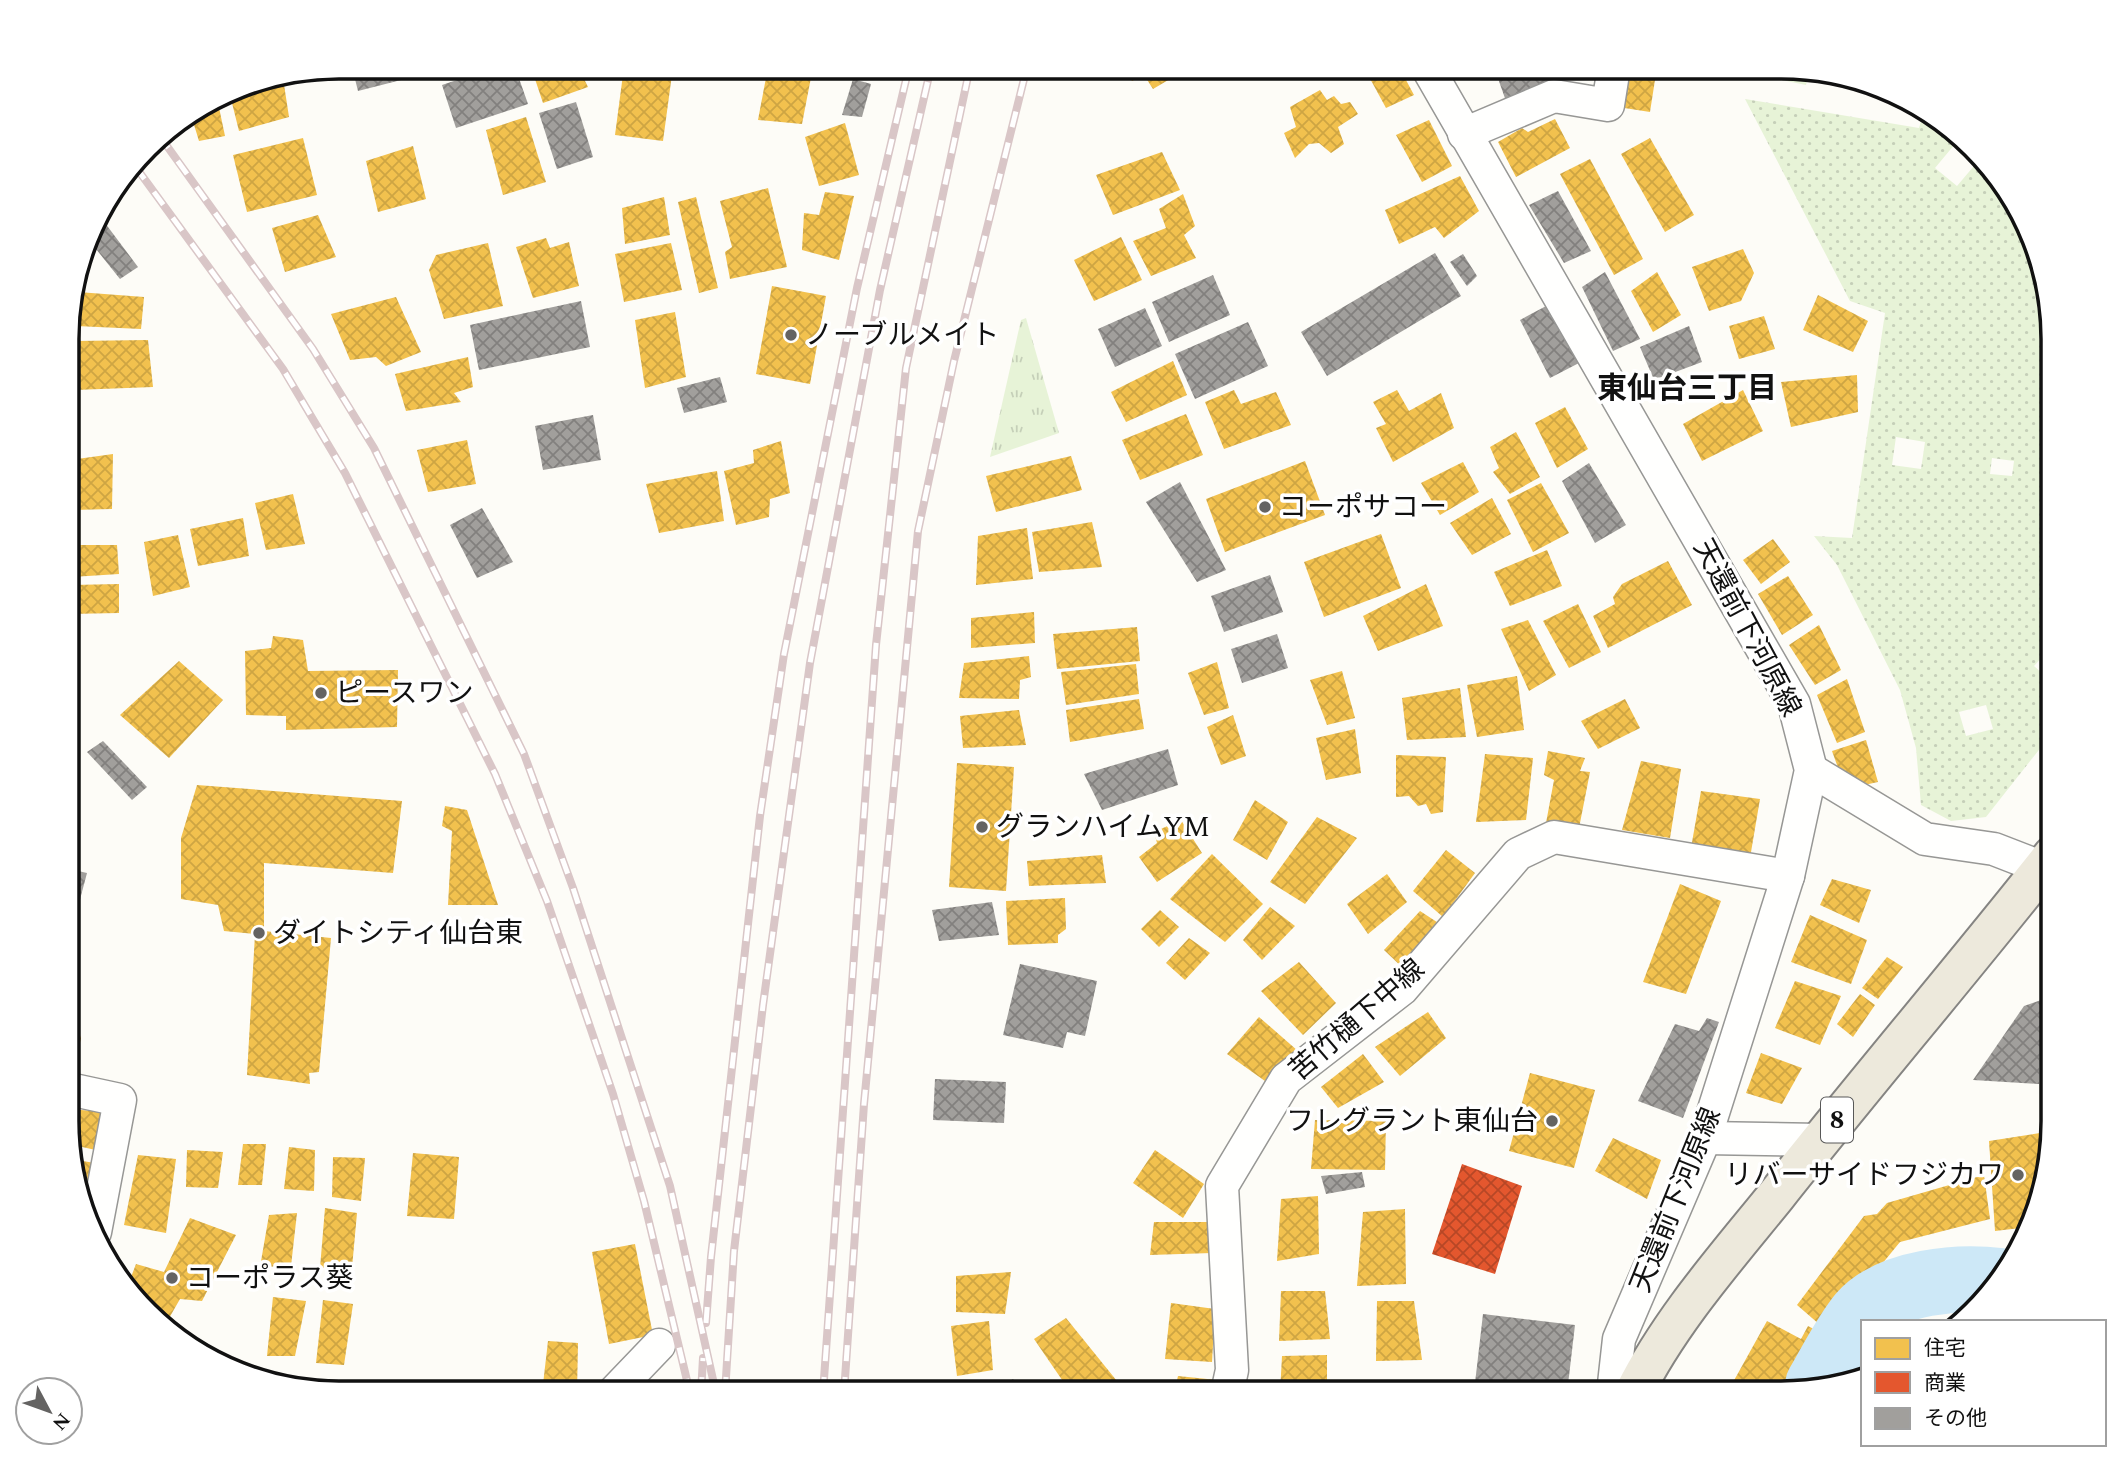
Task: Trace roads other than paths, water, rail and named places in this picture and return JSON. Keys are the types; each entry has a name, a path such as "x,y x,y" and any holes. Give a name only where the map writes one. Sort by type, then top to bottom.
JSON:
{"main road":[{"name":"8","path":"1640,1381 1689,1304 2041,870"}],"street":[{"name":"天還前下河原線","path":"1434,79 1794,704 1811,770 1788,876 1705,1138 1619,1339 1614,1381"},
{"path":"1464,134 1554,96 1608,104 1612,79"},
{"path":"1811,770 1925,839 1994,849 2041,859"},
{"name":"苦竹樋下中線","path":"1230,1381 1232,1370 1222,1186 1286,1079 1402,989 1518,854 1554,837 1788,876"},
{"path":"79,1090 120,1100 97,1215"},
{"path":"1705,1138 1820,1140"},
{"path":"624,1381 659,1345"}],"waterway":[{"path":"1822,1378 1849,1331 1874,1304 1907,1288 1926,1283 1965,1279 1986,1280"}],"railway":[{"path":"706,1323 760,816 784,654 857,288 906,79"},
{"path":"726,1381 734,1251 763,1005 810,663 880,290 928,79"},
{"path":"824,1381 876,645 906,368 967,79"},
{"path":"845,1381 864,1104 918,531 954,361 1024,79"},
{"path":"166,144 313,349 374,448 524,754 573,888 670,1186 713,1381"},
{"path":"139,172 283,369 345,473 495,774 547,901 613,1094 644,1201 687,1381"},
{"path":"702,1381 703,1358"}],"place":[{"name":"ノーブルメイト","path":"791,335"},
{"name":"コーポサコー","path":"1265,507"},
{"name":"ピースワン","path":"321,693"},
{"name":"グランハイムYM","path":"982,827"},
{"name":"ダイトシティ仙台東","path":"259,933"},
{"name":"フレグラント東仙台","path":"1552,1121"},
{"name":"リバーサイドフジカワ","path":"2018,1175"},
{"name":"コーポラス葵","path":"172,1278"}],"district":[{"name":"東仙台三丁目","path":"1687,389"}]}
